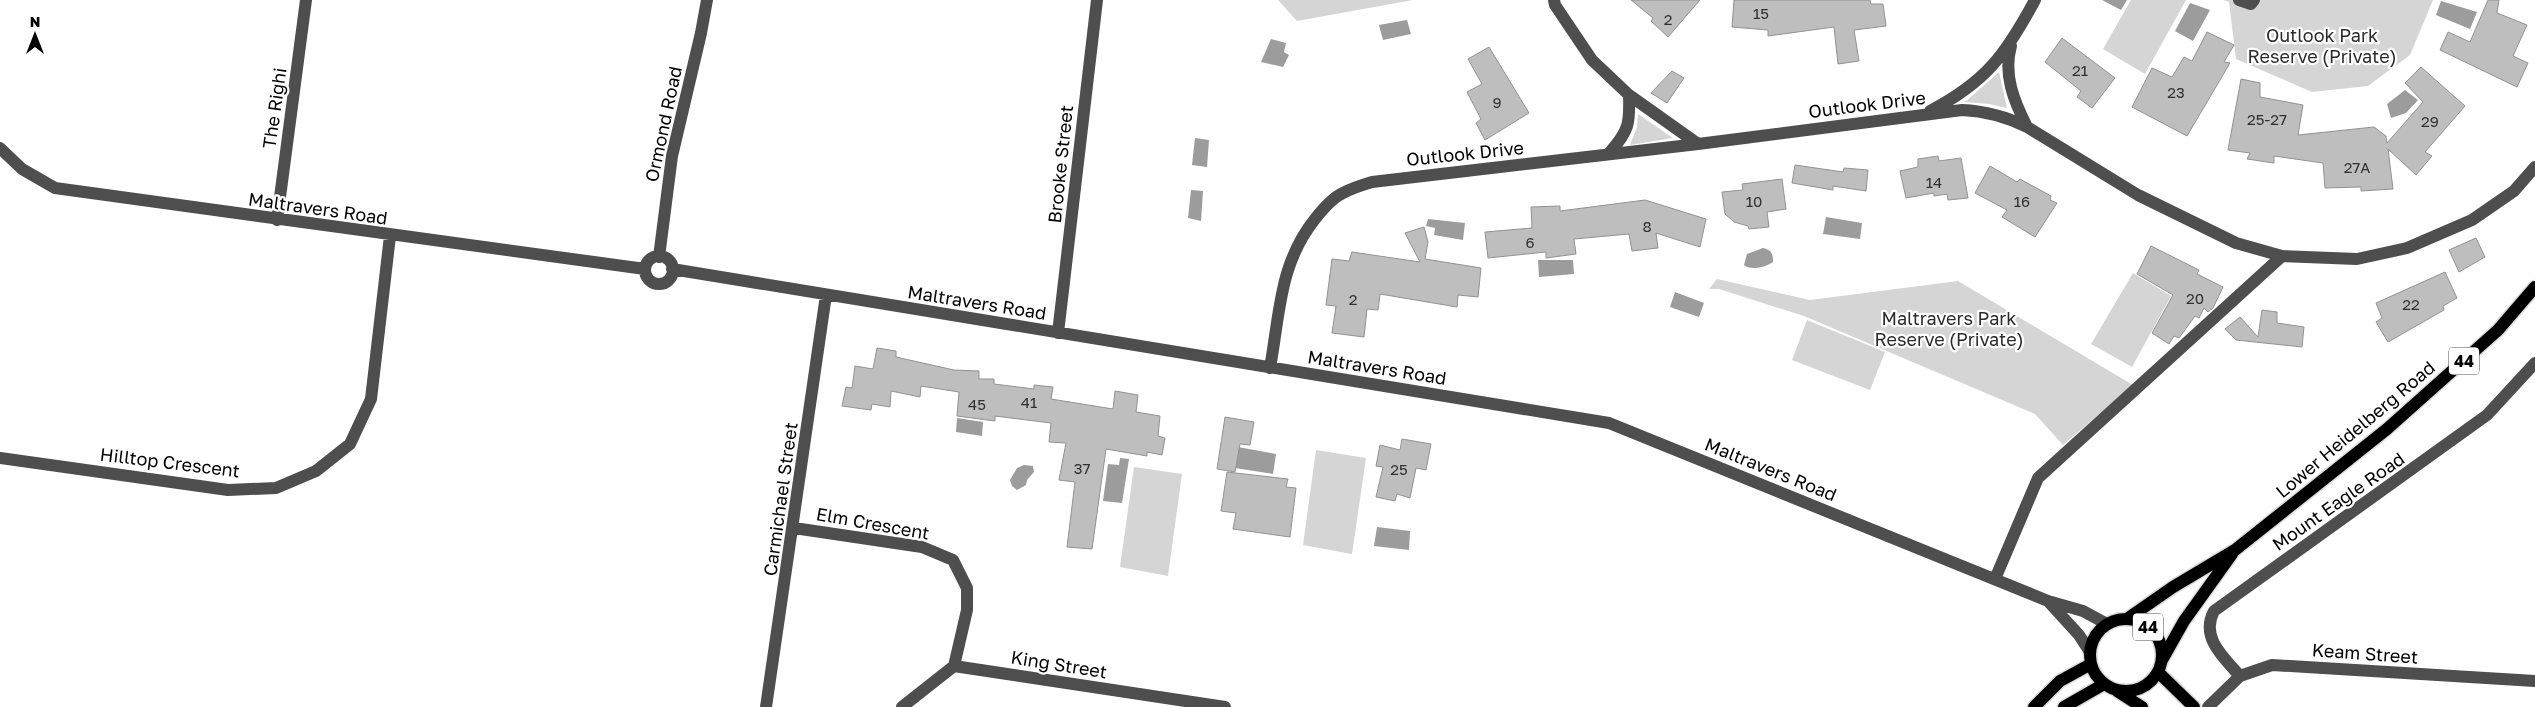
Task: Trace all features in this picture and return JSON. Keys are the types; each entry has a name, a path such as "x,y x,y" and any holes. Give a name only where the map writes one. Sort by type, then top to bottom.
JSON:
{"main road":[{"name":"Lower Heidelberg Road","path":"2127,618 2234,550 2387,429 2498,330 2535,287"},
{"name":"Lower Heidelberg Road","path":"2160,666 2184,622 2234,550"},
{"name":"44","path":"2064,707 2109,687 2127,692 2140,689 2150,682 2160,666 2161,644 2155,633 2139,621 2127,618 2107,624 2093,640 2090,658"},
{"path":"2034,707 2060,682 2090,658 2096,675 2109,687 2142,707"},
{"path":"2160,666 2194,707"}],"street":[{"name":"The Righi","path":"277,220 306,0"},
{"name":"Ormond Road","path":"659,257 672,156 707,0"},
{"name":"Brooke Street","path":"1058,333 1096,0"},
{"path":"1554,0 1555,5 1592,60 1629,95 1698,144"},
{"path":"1923,114 1958,95 1976,81 2012,43 2035,0"},
{"path":"2239,0 2251,4 2254,0"},
{"path":"2012,43 2007,69 2016,104 2027,127"},
{"path":"1610,152 1626,135 1630,118 1629,95"},
{"name":"Outlook Drive","path":"1270,368 1283,286 1291,256 1300,237 1320,212 1341,193 1372,182 1610,152 1698,144 1923,114 1962,110 1985,111 2008,117 2138,196 2236,243 2282,256 2357,259 2407,248 2472,220 2514,191 2535,167"},
{"name":"Maltravers Road","path":"0,148 22,169 55,188 390,236 645,269"},
{"name":"Hilltop Crescent","path":"0,458 228,490 276,488 316,471 350,444 371,399 390,236"},
{"path":"1995,579 2038,478 2282,256"},
{"path":"659,257 669,261 672,270 666,281 658,284 650,281 645,269 649,260 659,257"},
{"name":"Maltravers Road","path":"672,270 1609,423 2048,601 2083,611 2107,624"},
{"name":"Carmichael Street","path":"766,707 794,528 826,295"},
{"name":"Mount Eagle Road","path":"2240,676 2212,641 2208,628 2214,611 2487,414 2535,363"},
{"name":"Elm Crescent","path":"794,528 922,546 953,560 967,588 967,610 954,666"},
{"name":"Maltravers Road","path":"2048,601 2079,636 2090,658"},
{"name":"Keam Street","path":"2208,707 2240,676 2272,665 2535,681"},
{"path":"902,707 954,666"},
{"name":"King Street","path":"954,666 1225,707"}],"green space":[{"path":"1278,0 1413,0 1297,21"},
{"path":"2131,0 2186,0 2145,74 2103,49"},
{"name":"Outlook Park Reserve (Private)","path":"2223,0 2433,0 2410,55 2368,86 2312,92 2236,59 2229,2"},
{"path":"1999,72 2007,108 1965,102"},
{"path":"1638,114 1673,138 1630,145 1637,127"},
{"path":"2133,273 2171,296 2132,367 2091,344"},
{"name":"Maltravers Park Reserve (Private)","path":"1717,279 1810,300 1958,281 2133,385 2063,445 2035,414 1804,316 1719,289 1709,289"},
{"path":"1807,320 1885,352 1870,390 1792,360"},
{"path":"1316,450 1366,458 1352,554 1303,545"},
{"path":"1134,467 1182,474 1168,576 1120,567"}],"shaded area":[{"path":"2102,0 2127,0 2121,10"},
{"path":"2441,1 2477,12 2470,29 2436,15"},
{"path":"2190,3 2210,10 2193,41 2175,31"},
{"path":"1407,20 1411,34 1383,40 1379,25"},
{"path":"1271,39 1286,43 1284,52 1289,55 1283,67 1261,62"},
{"path":"2405,90 2418,100 2406,113 2391,118 2387,104"},
{"path":"1195,138 1209,140 1207,167 1192,165"},
{"path":"1191,190 1203,191 1201,221 1188,218"},
{"path":"1826,217 1862,223 1860,239 1823,234"},
{"path":"1428,219 1465,223 1463,240 1434,235 1435,228 1426,226"},
{"path":"1763,248 1771,252 1773,262 1758,268 1750,268 1744,265 1747,254"},
{"path":"1538,260 1573,260 1574,274 1539,277"},
{"path":"1675,292 1704,303 1699,317 1670,307"},
{"path":"957,418 983,422 982,436 956,432"},
{"path":"1238,447 1276,454 1273,474 1235,468"},
{"path":"1120,458 1129,459 1122,503 1103,501 1108,464 1119,465"},
{"path":"1024,465 1033,466 1034,472 1027,480 1026,485 1017,490 1012,486 1010,480 1017,468"},
{"path":"1377,527 1410,531 1409,550 1374,546"}],"building":[{"path":"1631,0 1700,0 1668,37 1651,21 1653,18"},
{"path":"1734,0 1870,0 1871,4 1883,4 1886,26 1854,30 1859,61 1838,64 1834,27 1768,36 1768,30 1732,27"},
{"path":"2488,0 2499,0 2497,13 2527,25 2513,56 2528,63 2517,87 2440,50 2448,32 2470,42"},
{"path":"2207,32 2234,45 2224,62 2230,63 2187,136 2132,107 2152,68 2172,77 2184,57 2192,61"},
{"path":"2062,38 2115,78 2092,108 2077,97 2081,91 2045,62"},
{"path":"1489,47 1529,113 1485,140 1476,123 1481,119 1467,92 1482,84 1468,59"},
{"path":"2421,67 2465,106 2425,152 2432,156 2416,175 2388,149 2393,189 2361,191 2361,187 2325,188 2323,163 2274,156 2274,163 2247,159 2250,153 2228,150 2241,79 2260,83 2260,97 2303,105 2298,135 2374,127 2386,136 2387,143 2423,102 2405,83"},
{"path":"1672,71 1684,78 1667,103 1651,93"},
{"path":"1938,156 1939,161 1961,158 1968,198 1948,200 1947,194 1934,196 1934,193 1906,198 1900,171 1918,167 1918,159"},
{"path":"1795,165 1843,172 1844,168 1868,170 1866,191 1833,186 1833,190 1792,183"},
{"path":"1990,166 2017,182 2020,179 2051,196 2050,200 2057,203 2035,237 2002,217 2007,210 1975,193"},
{"path":"1782,179 1786,209 1767,212 1769,227 1749,229 1748,226 1734,222 1725,214 1722,192 1743,190 1742,184"},
{"path":"1645,200 1706,219 1700,247 1656,233 1658,248 1632,251 1629,234 1574,239 1576,254 1546,258 1546,252 1488,258 1485,232 1532,228 1531,207 1560,206 1560,211"},
{"path":"1424,227 1428,242 1425,259 1481,268 1478,297 1458,295 1457,307 1380,294 1378,310 1367,309 1364,337 1332,333 1336,306 1326,305 1332,259 1349,261 1352,252 1420,262 1405,233"},
{"path":"2476,238 2485,257 2459,272 2449,250"},
{"path":"2151,246 2199,270 2197,274 2223,287 2213,308 2208,312 2204,308 2199,318 2195,316 2179,338 2174,336 2169,344 2152,333 2173,295 2137,274"},
{"path":"2445,272 2457,298 2443,306 2444,310 2388,342 2376,322 2382,318 2376,303"},
{"path":"2262,310 2277,312 2277,323 2304,327 2302,347 2236,340 2225,329 2240,317 2258,337"},
{"path":"877,348 896,351 896,357 954,370 979,371 979,379 994,379 994,384 1034,389 1034,385 1053,387 1051,399 1113,409 1115,391 1138,395 1136,412 1160,416 1158,436 1165,438 1162,455 1147,452 1147,456 1106,449 1092,549 1067,547 1075,482 1059,480 1066,443 1049,442 1051,423 995,416 995,421 957,416 959,392 921,386 920,397 891,391 890,407 872,404 871,410 842,406 846,387 852,388 855,366 873,369"},
{"path":"1225,417 1254,422 1250,445 1240,444 1235,472 1217,469"},
{"path":"1402,439 1431,444 1426,470 1416,468 1410,498 1397,494 1395,501 1376,497 1383,467 1376,466 1380,445 1400,450"},
{"path":"1227,472 1288,479 1286,487 1296,488 1290,537 1233,529 1236,513 1221,511"}]}
